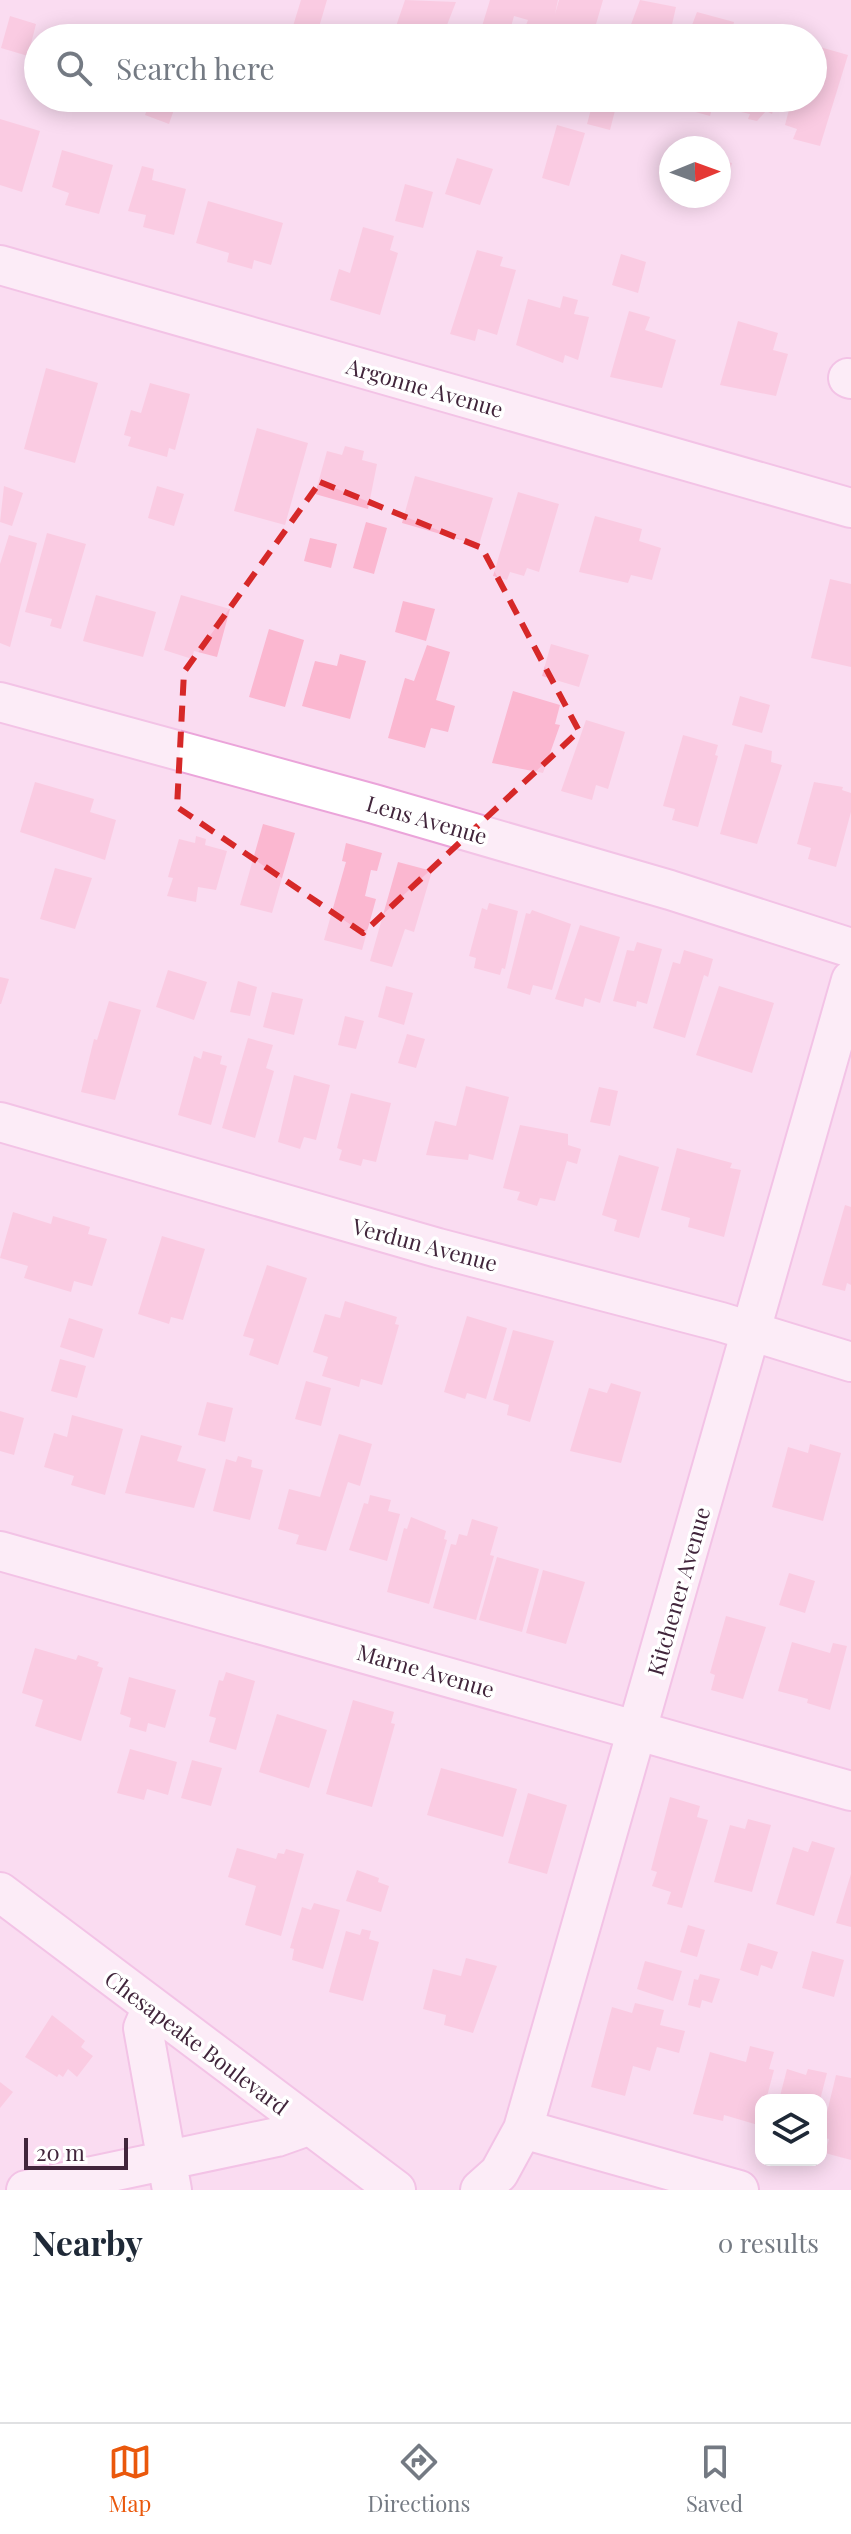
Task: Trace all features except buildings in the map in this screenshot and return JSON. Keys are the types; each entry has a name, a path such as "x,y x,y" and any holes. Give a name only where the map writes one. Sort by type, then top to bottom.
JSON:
{"street":[{"name":"Argonne Avenue","path":"0,265 851,508"},
{"name":"Lens Avenue","path":"0,702 374,804 670,890 851,948"},
{"name":"Kitchener Avenue","path":"480,2190 499,2173 523,2129 851,980"},
{"name":"Verdun Avenue","path":"0,1122 851,1362"},
{"name":"Marne Avenue","path":"0,1551 851,1791"},
{"name":"Chesapeake Boulevard","path":"0,1892 396,2190"},
{"path":"152,2007 143,2028 169,2175"},
{"path":"26,2190 169,2175 308,2126"},
{"path":"523,2129 739,2190"}],"highlighted area":[{"path":"320,482 482,548 579,731 363,933 177,807 184,672"}]}
